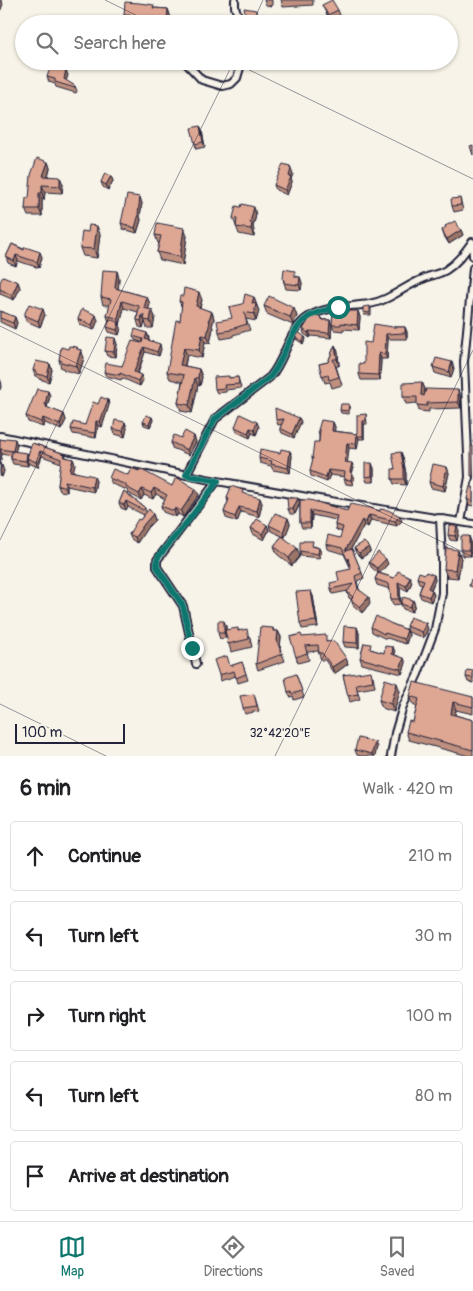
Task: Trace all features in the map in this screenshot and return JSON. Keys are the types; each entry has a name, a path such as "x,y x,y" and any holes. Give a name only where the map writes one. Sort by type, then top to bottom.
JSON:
{"street":[{"path":"235,0 238,15"},
{"path":"193,70 202,80 222,86 231,84 237,78 239,70"},
{"path":"472,242 473,256"},
{"path":"186,475 215,419 270,377 276,370 295,331 304,321 317,313 338,307 371,304 424,278 445,271 459,260 472,242"},
{"path":"462,522 469,477 464,362 473,268"},
{"path":"0,436 186,475 330,502 473,524"},
{"path":"196,664 183,606 157,567 157,560 218,481"},
{"path":"391,756 403,706 418,674 435,629 442,593 440,518"}],"building":[{"path":"332,0 338,10 328,15 322,5"},
{"path":"125,2 154,5 153,8 168,9 168,15 124,15"},
{"path":"244,8 256,10 257,15 246,15"},
{"path":"49,70 66,70 64,79 75,86 75,88 55,82 55,79 47,77"},
{"path":"200,126 203,142 195,144 191,128"},
{"path":"37,158 48,162 43,176 60,177 60,186 42,185 42,193 39,193 39,209 25,209 26,198 29,198 31,175"},
{"path":"283,164 290,166 291,169 289,176 291,177 285,190 274,185"},
{"path":"105,173 111,176 106,185 101,182"},
{"path":"127,195 140,197 139,214 135,228 121,223"},
{"path":"460,198 461,205 452,206 451,199"},
{"path":"242,204 254,207 250,223 252,223 251,229 236,227 237,219 233,218 236,206 241,207"},
{"path":"455,221 461,230 447,239 442,230 445,226"},
{"path":"157,223 184,228 180,257 157,252 161,236 155,235"},
{"path":"89,225 97,226 94,249 80,248 82,231 88,232"},
{"path":"12,244 24,250 25,247 40,252 37,262 16,255 14,261 6,257"},
{"path":"284,269 295,271 295,277 300,277 299,285 284,283"},
{"path":"103,270 117,271 115,288 147,297 144,308 152,310 150,321 144,320 145,315 142,315 141,321 137,320 139,306 122,301 118,318 107,316 111,299 101,297"},
{"path":"3,276 18,282 12,295 0,289 0,282"},
{"path":"184,288 199,292 196,306 212,312 208,321 210,321 207,336 202,335 199,350 184,348 180,365 199,369 189,405 178,403 184,375 167,372 176,320 180,321 182,302 179,301 180,296 183,296"},
{"path":"245,294 254,297 252,303 256,304 254,314 244,312 247,324 219,332 217,321 232,318 229,307 243,304"},
{"path":"269,296 294,308 290,317 264,306"},
{"path":"29,304 43,309 38,321 24,315"},
{"path":"370,306 370,313 363,312 363,307"},
{"path":"82,309 96,315 92,325 78,319"},
{"path":"0,311 15,317 13,323 0,318"},
{"path":"333,311 358,311 357,325 341,323 341,325 332,325"},
{"path":"316,313 323,320 330,320 329,333 309,331 308,333 303,329 308,321 306,319"},
{"path":"110,319 119,323 117,330 107,327"},
{"path":"374,324 405,327 405,333 386,334 385,354 379,353 378,375 359,374 359,363 364,364 364,342 371,343"},
{"path":"135,329 147,333 145,339 160,344 157,352 144,347 134,372 141,375 138,381 120,373 120,375 104,372 106,363 122,366 132,341 142,343 143,339 133,336"},
{"path":"298,332 305,337 302,341 295,337"},
{"path":"107,337 115,338 114,352 105,351"},
{"path":"335,345 337,359 333,359 339,377 329,380 328,374 322,376 319,364 328,362"},
{"path":"69,346 77,347 77,349 81,350 76,366 59,360 61,347 68,349"},
{"path":"436,358 452,362 449,372 433,367"},
{"path":"36,361 50,364 47,376 37,374 33,370"},
{"path":"229,376 229,378 238,377 239,384 224,385 225,388 215,389 214,377"},
{"path":"422,382 421,395 424,396 426,389 458,390 458,402 427,403 427,406 417,405 417,397 403,397 403,383"},
{"path":"37,389 48,391 46,407 64,414 60,425 43,418 41,422 26,416"},
{"path":"101,397 108,400 100,422 96,421 95,433 71,429 73,422 85,425 93,402 98,404"},
{"path":"341,404 349,404 348,411 340,410"},
{"path":"275,408 299,418 292,434 280,428 284,419 276,420"},
{"path":"240,414 257,422 254,429 250,428 248,433 235,427"},
{"path":"366,414 366,421 363,421 363,436 357,436 357,415"},
{"path":"146,415 152,417 149,424 143,422"},
{"path":"115,420 125,422 123,431 113,429"},
{"path":"321,420 333,422 332,431 357,434 356,444 347,443 345,462 352,463 351,480 344,479 345,472 328,470 326,477 310,471 314,442 319,442 320,430 318,430"},
{"path":"185,431 194,436 187,450 171,442 174,435 181,438"},
{"path":"0,439 15,439 13,451 0,449"},
{"path":"32,443 65,454 64,457 73,459 70,471 94,476 92,487 65,481 65,487 58,486 61,459 40,451 36,462 27,458"},
{"path":"471,446 473,446 473,476 471,476"},
{"path":"260,449 280,453 281,449 290,451 288,468 271,464 272,461 259,458"},
{"path":"12,451 27,453 26,461 11,459"},
{"path":"401,452 404,479 392,479 392,469 395,469 392,453"},
{"path":"365,463 372,463 372,476 365,477"},
{"path":"433,464 447,467 443,486 429,482"},
{"path":"131,468 139,471 140,469 172,486 176,477 196,489 181,511 175,508 174,511 161,506 167,495 154,488 151,493 142,489 139,494 126,487 126,485 109,478 113,469 128,475"},
{"path":"231,486 243,490 242,493 260,498 257,511 239,507 235,517 224,512"},
{"path":"470,486 473,487 473,502 467,499"},
{"path":"124,491 145,508 143,510 126,501 124,505 119,503"},
{"path":"287,498 298,498 293,509 288,509"},
{"path":"300,500 310,500 347,511 350,504 380,511 380,509 388,510 400,516 395,521 369,515 366,522 362,520 345,551 352,549 362,573 355,576 358,589 369,597 360,607 351,600 353,597 347,592 353,584 331,589 330,583 339,581 337,572 351,569 342,548 326,544 328,535 340,538 343,527 335,525 337,516 310,510 310,523 300,523"},
{"path":"149,509 153,514 135,537 129,534 138,519 140,520"},
{"path":"275,513 288,518 283,532 269,525"},
{"path":"257,519 267,525 262,534 251,528"},
{"path":"449,525 457,526 455,536 448,535"},
{"path":"282,536 297,548 289,558 274,546"},
{"path":"461,536 469,536 469,550 461,550"},
{"path":"313,541 312,546 319,548 318,554 300,551 300,542"},
{"path":"364,542 369,547 359,553 354,548"},
{"path":"446,548 458,550 455,570 444,569"},
{"path":"378,552 386,559 377,568 369,562"},
{"path":"398,571 410,577 406,586 398,582 399,599 391,599 389,584 375,579 378,573 394,578"},
{"path":"419,572 434,575 428,588 432,590 429,597 419,593 424,580 417,578"},
{"path":"471,579 473,580 473,587 469,586"},
{"path":"311,591 316,621 300,623 296,592"},
{"path":"403,597 413,600 410,607 401,604"},
{"path":"376,616 407,630 404,639 384,634 371,627"},
{"path":"410,617 426,623 422,632 406,626"},
{"path":"218,621 224,621 224,633 218,633"},
{"path":"344,626 357,627 357,643 343,642"},
{"path":"260,627 273,628 273,631 278,631 277,641 282,654 256,664"},
{"path":"238,628 238,631 247,629 249,639 228,644 225,630"},
{"path":"301,634 302,637 326,635 326,642 334,641 346,658 332,667 322,653 319,653 318,645 305,646 307,653 296,657 290,637"},
{"path":"364,643 371,644 370,649 384,653 385,646 393,647 392,654 404,658 400,669 360,658"},
{"path":"227,656 230,666 242,662 246,674 236,678 234,671 219,675 214,660"},
{"path":"467,670 473,671 473,678 466,677"},
{"path":"371,671 373,681 356,684 358,694 348,696 343,675"},
{"path":"296,674 302,691 292,694 291,691 288,692 285,678"},
{"path":"385,679 397,683 391,704 379,700"},
{"path":"414,682 473,697 473,707 453,702 451,714 473,720 473,750 406,732 409,721 413,722 419,699 410,696"},
{"path":"254,694 257,706 243,708 240,696"},
{"path":"358,738 375,742 372,754 355,750"}],"route":[{"path":"192,648 183,606 157,567 159,556 218,481 186,475 215,419 270,377 276,370 295,331 304,321 317,313 338,307"}]}
